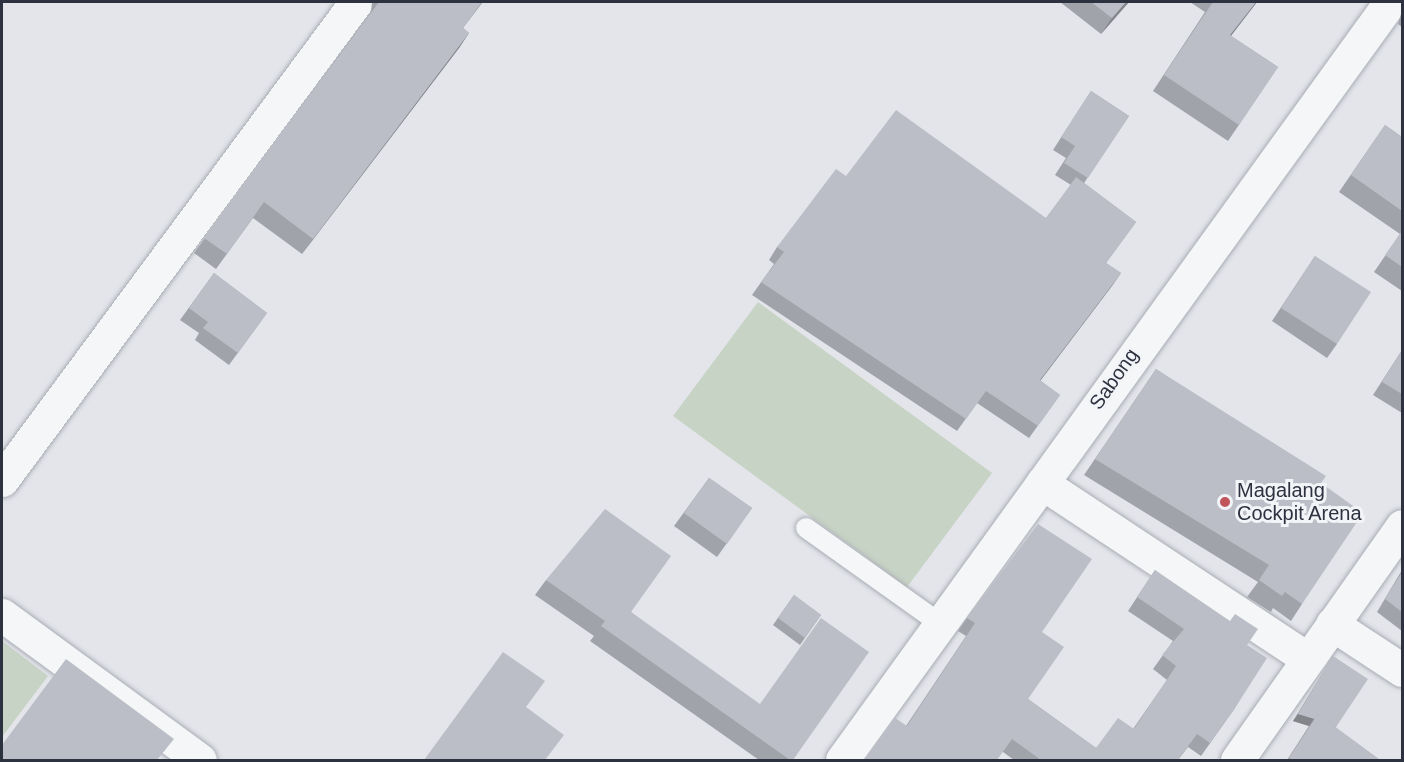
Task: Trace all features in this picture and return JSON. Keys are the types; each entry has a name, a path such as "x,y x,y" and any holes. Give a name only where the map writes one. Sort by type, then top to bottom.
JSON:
{"street":[{"path":"2,480 356,2"},
{"name":"Sabong","path":"843,760 939,622 1390,2"},
{"path":"1042,483 1306,658"},
{"path":"1237,760 1306,658 1402,526"},
{"path":"2,615 189,758"},
{"path":"1332,624 1402,670"}],"lane":[{"path":"806,528 939,622"}],"green space":[{"path":"758,302 992,473 907,587 673,416"},
{"path":"2,641 48,676 2,737"}],"building":[{"path":"379,2 482,2 463,28 469,33 313,239 264,202 227,254 204,238"},
{"path":"1091,2 1126,2 1112,18"},
{"path":"1213,2 1256,2 1230,35 1278,67 1239,125 1164,75"},
{"path":"1091,91 1129,116 1088,178 1064,163 1075,146 1061,137"},
{"path":"896,110 1046,218 1076,177 1136,222 1106,263 1121,273 1040,380 1060,395 1038,426 986,391 966,419 761,282 784,252 777,247 836,169 846,176"},
{"path":"1385,125 1402,137 1402,211 1351,175"},
{"path":"1402,231 1402,267 1385,255"},
{"path":"1315,256 1371,292 1337,344 1281,308"},
{"path":"214,273 267,313 238,353 203,328 208,322 189,308"},
{"path":"1402,350 1402,394 1382,382"},
{"name":"Magalang Cockpit Arena","path":"1156,369 1326,476 1321,483 1363,513 1302,604 1285,592 1282,596 1259,580 1269,565 1095,459"},
{"path":"709,478 752,508 727,544 684,513"},
{"path":"605,509 671,556 631,612 760,704 821,618 869,652 793,760 601,626 605,621 546,580"},
{"path":"1038,524 1092,559 1042,632 1064,647 1028,699 1096,748 1118,718 1134,729 1176,666 1162,655 1184,629 1137,597 1155,570 1230,621 1235,614 1258,629 1247,645 1267,658 1210,743 1197,734 1178,760 1041,760 1012,739 997,760 864,760 895,718 907,726 975,623 967,618"},
{"path":"1402,572 1402,612 1385,599"},
{"path":"794,595 821,615 805,638 778,618"},
{"path":"503,652 545,681 526,707 564,735 545,760 424,760"},
{"path":"1333,656 1368,679 1336,727 1318,714 1315,719 1298,714"},
{"path":"66,659 174,739 157,760 2,760 2,745"},
{"path":"1318,714 1380,760 1292,760 1289,758"}],"place":[{"name":"Magalang Cockpit Arena","path":"1225,502"}]}
